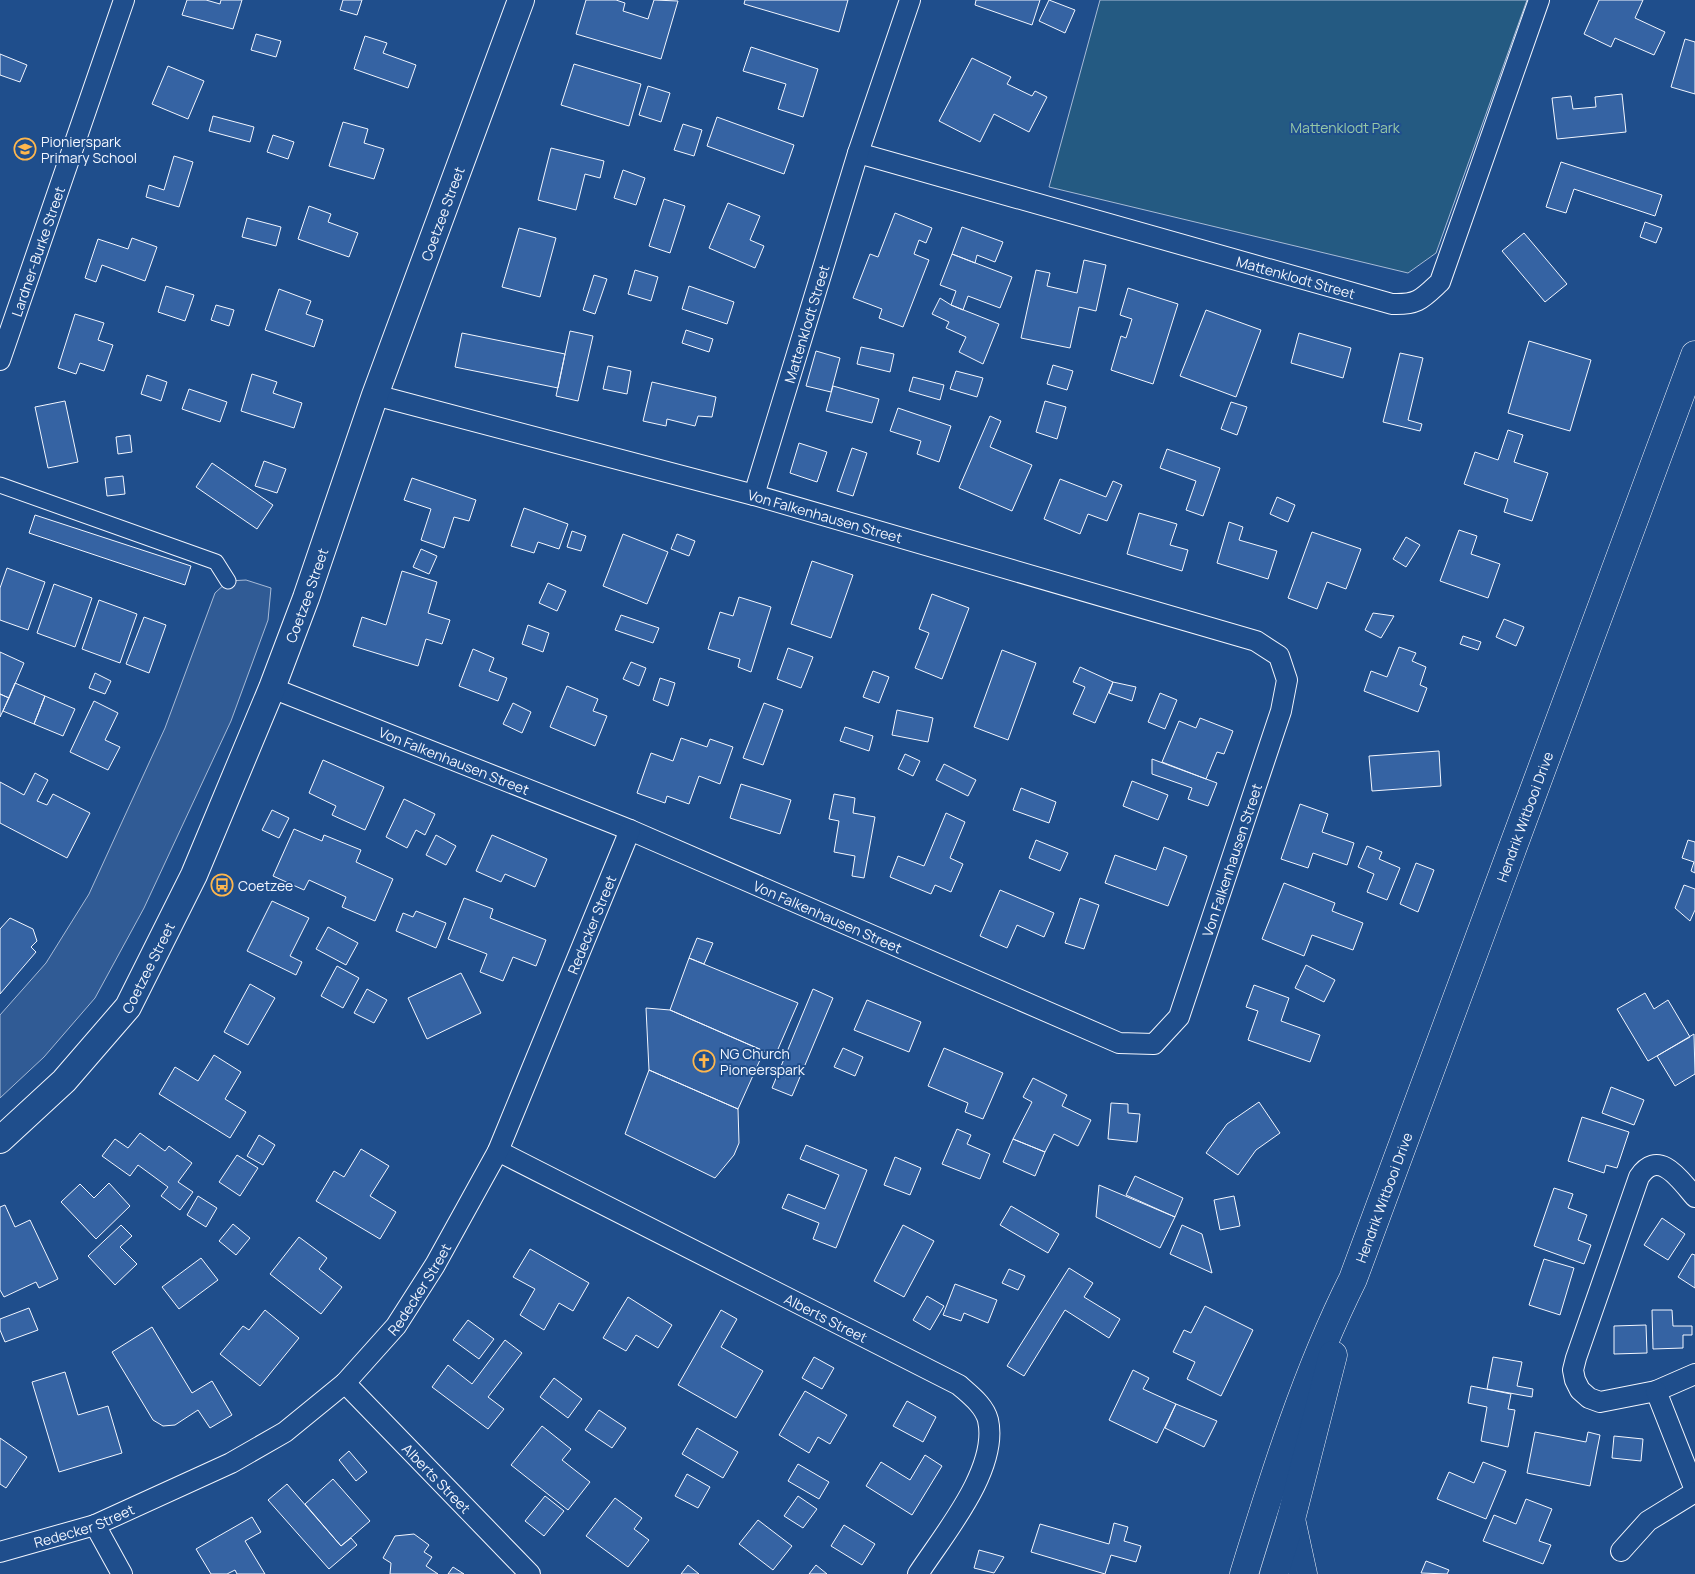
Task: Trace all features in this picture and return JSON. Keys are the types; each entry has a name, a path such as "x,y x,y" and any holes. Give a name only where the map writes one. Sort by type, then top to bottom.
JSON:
{"main road":[{"name":"Hendrik Witbooi Drive","path":"1274,1574 1291,1519 1353,1278 1695,355"},
{"name":"Hendrik Witbooi Drive","path":"1244,1574 1302,1395 1328,1328 1353,1278"},
{"path":"1291,1519 1303,1574"}],"street":[{"name":"Lardner-Burke Street","path":"0,360 124,0"},
{"name":"Coetzee Street","path":"0,1140 64,1081 128,1007 194,876 272,688 306,598 375,395 521,0"},
{"name":"Mattenklodt Street","path":"754,495 858,153 910,0"},
{"name":"Mattenklodt Street","path":"858,153 1392,304 1408,305 1420,301 1440,282 1539,0"},
{"name":"Von Falkenhausen Street","path":"272,688 630,830 1119,1043 1154,1044 1179,1017 1281,711 1287,680 1279,656 1256,641 754,495 375,395"},
{"path":"0,485 216,562 228,581"},
{"name":"Redecker Street","path":"0,1552 95,1526 239,1459 286,1432 346,1383 396,1326 435,1265 498,1151 630,830"},
{"name":"Alberts Street","path":"498,1151 959,1385 980,1404 988,1420 989,1450 976,1485 918,1574"},
{"path":"1695,1197 1670,1169 1660,1165 1651,1166 1639,1176 1573,1370 1580,1390 1589,1398 1600,1402 1656,1391 1695,1374"},
{"name":"Alberts Street","path":"346,1383 530,1574"},
{"path":"1621,1551 1648,1521 1695,1491 1656,1391"},
{"path":"95,1526 122,1574"}],"green space":[{"name":"Mattenklodt Park","path":"1100,0 1527,0 1436,253 1408,273 1049,187"}],"shaded area":[{"path":"246,580 271,588 268,620 231,721 144,908 95,998 44,1057 0,1098 0,1015 46,963 89,894 165,728 215,593 228,581"}],"building":[{"path":"187,0 206,0 220,4 221,0 242,0 233,29 182,15"},
{"path":"343,0 362,0 357,15 340,10"},
{"path":"586,0 616,0 625,3 623,11 648,19 654,0 678,1 661,59 576,34"},
{"path":"745,0 848,0 839,32 744,4"},
{"path":"976,0 1040,0 1032,25 975,5"},
{"path":"1049,0 1075,10 1065,33 1039,21"},
{"path":"1599,0 1643,0 1635,18 1665,32 1654,55 1615,38 1611,47 1584,34"},
{"path":"256,34 281,41 276,57 251,50"},
{"path":"365,36 387,43 383,53 416,65 408,88 354,69"},
{"path":"1685,39 1695,42 1695,94 1671,87"},
{"path":"751,47 818,69 803,117 778,109 786,84 743,71"},
{"path":"0,54 27,65 20,82 0,75"},
{"path":"972,58 1011,77 1007,84 1032,96 1035,91 1047,97 1029,132 994,114 980,142 939,121"},
{"path":"574,64 641,84 629,126 561,105"},
{"path":"168,66 204,81 188,119 152,104"},
{"path":"648,86 670,93 661,122 639,115"},
{"path":"1622,94 1626,132 1557,139 1552,98 1571,96 1573,109 1596,107 1595,97"},
{"path":"213,116 254,127 250,142 209,131"},
{"path":"717,117 794,145 784,174 707,146"},
{"path":"343,122 368,129 364,143 384,149 374,179 329,166"},
{"path":"683,124 702,130 694,156 674,150"},
{"path":"273,135 294,142 288,159 267,152"},
{"path":"551,148 604,161 600,178 585,174 576,210 538,200"},
{"path":"174,156 193,162 179,207 146,197 149,185 164,190"},
{"path":"1561,162 1662,195 1655,216 1574,189 1566,213 1546,207"},
{"path":"623,170 645,178 636,205 614,198"},
{"path":"664,199 685,206 670,253 649,246"},
{"path":"728,203 760,216 750,240 764,246 755,268 709,248"},
{"path":"309,206 331,214 328,222 358,233 349,257 298,239"},
{"path":"895,213 932,228 926,243 919,240 914,254 929,260 903,327 879,318 882,309 853,298 870,254 878,257"},
{"path":"247,218 281,227 276,246 242,237"},
{"path":"1645,222 1662,228 1656,243 1640,237"},
{"path":"962,227 1003,242 995,262 977,255 975,263 952,254"},
{"path":"519,228 556,238 540,297 502,287"},
{"path":"1524,233 1567,284 1545,302 1502,251"},
{"path":"132,238 157,247 145,281 102,265 96,282 85,278 98,239 128,249"},
{"path":"952,254 1012,277 1000,308 968,296 963,310 951,305 956,291 940,285"},
{"path":"1084,260 1106,265 1096,311 1079,307 1070,348 1021,338 1036,270 1050,273 1047,286 1077,293"},
{"path":"635,270 658,277 651,301 628,294"},
{"path":"594,275 607,279 595,314 583,310"},
{"path":"166,286 194,295 185,321 158,312"},
{"path":"689,286 734,302 727,324 682,309"},
{"path":"1128,288 1178,304 1153,384 1111,370 1121,336 1126,338 1132,319 1120,315"},
{"path":"279,289 311,301 306,314 323,320 314,347 265,330"},
{"path":"940,298 951,305 999,324 983,364 959,352 966,337 946,328 949,322 932,314"},
{"path":"216,305 234,310 229,326 211,320"},
{"path":"1206,310 1261,330 1236,397 1180,376"},
{"path":"75,314 104,323 98,340 113,345 104,371 80,363 76,374 58,368"},
{"path":"686,330 713,339 709,352 682,343"},
{"path":"570,331 593,336 578,401 556,396"},
{"path":"462,333 565,354 558,388 455,367"},
{"path":"1299,333 1351,348 1343,378 1291,363"},
{"path":"1529,341 1591,360 1570,431 1508,413"},
{"path":"861,347 894,354 890,372 857,364"},
{"path":"816,351 840,358 831,392 806,386"},
{"path":"1400,353 1423,358 1408,420 1422,424 1420,431 1383,422"},
{"path":"1053,365 1073,371 1067,390 1047,384"},
{"path":"608,366 631,371 627,394 603,389"},
{"path":"956,371 983,378 977,397 950,389"},
{"path":"252,374 277,382 273,393 302,403 294,428 241,411"},
{"path":"147,375 167,382 161,401 141,394"},
{"path":"913,377 944,385 940,400 909,391"},
{"path":"652,382 716,397 712,417 698,416 695,426 667,419 666,426 643,421"},
{"path":"833,386 879,399 872,423 826,411"},
{"path":"189,389 227,402 220,422 182,409"},
{"path":"65,401 78,462 48,468 35,407"},
{"path":"1045,401 1066,407 1057,439 1036,432"},
{"path":"1231,402 1247,407 1237,435 1221,429"},
{"path":"898,408 951,426 939,462 917,454 921,441 890,431"},
{"path":"990,416 1001,421 990,447 1032,465 1012,511 959,488"},
{"path":"1508,430 1523,435 1514,462 1548,473 1532,521 1504,512 1508,499 1464,484 1475,452 1498,460"},
{"path":"130,435 132,452 118,454 116,437"},
{"path":"799,443 827,452 817,482 790,473"},
{"path":"852,448 867,453 853,496 837,491"},
{"path":"1167,449 1220,468 1203,516 1186,510 1196,481 1160,468"},
{"path":"264,461 286,469 277,493 255,486"},
{"path":"212,463 273,505 257,529 196,487"},
{"path":"123,476 125,494 107,496 105,478"},
{"path":"412,478 476,500 469,521 454,517 444,548 421,540 431,509 404,500"},
{"path":"1060,479 1106,497 1113,481 1122,485 1107,521 1088,514 1080,534 1044,519"},
{"path":"1277,497 1295,505 1288,522 1270,514"},
{"path":"524,508 568,524 559,549 538,542 534,553 511,546"},
{"path":"1139,513 1177,524 1170,545 1188,550 1182,571 1127,554"},
{"path":"35,515 191,566 185,585 29,533"},
{"path":"1229,522 1243,527 1239,540 1277,551 1268,579 1217,563"},
{"path":"1459,530 1477,536 1471,554 1500,564 1488,598 1440,581"},
{"path":"572,531 586,536 581,551 567,547"},
{"path":"1312,532 1361,549 1346,589 1327,582 1317,609 1288,598"},
{"path":"623,534 668,552 647,604 603,586"},
{"path":"677,534 695,541 689,556 671,549"},
{"path":"1406,537 1420,545 1406,567 1393,559"},
{"path":"421,549 437,556 429,574 413,567"},
{"path":"812,561 853,575 831,638 791,624"},
{"path":"7,568 45,582 28,630 0,620 0,588"},
{"path":"402,571 437,582 428,613 450,620 442,644 426,639 418,666 353,646 362,617 386,625"},
{"path":"548,583 566,591 557,611 539,603"},
{"path":"54,584 92,598 75,647 37,633"},
{"path":"932,594 969,608 942,679 915,668 929,633 919,629"},
{"path":"739,597 771,607 751,672 738,667 740,659 708,649 720,612 733,616"},
{"path":"99,600 137,614 120,663 82,649"},
{"path":"1373,613 1394,616 1381,638 1365,630"},
{"path":"621,615 659,628 653,643 615,630"},
{"path":"144,617 166,625 149,673 126,664"},
{"path":"1504,619 1524,627 1516,646 1496,637"},
{"path":"528,625 549,633 543,652 522,644"},
{"path":"1463,636 1481,642 1478,650 1460,644"},
{"path":"1399,647 1416,653 1412,661 1426,667 1420,685 1427,688 1418,712 1364,691 1371,671 1387,677"},
{"path":"788,648 813,657 801,688 777,679"},
{"path":"473,649 494,658 489,671 507,678 498,701 459,686"},
{"path":"1002,650 1036,663 1008,740 974,727"},
{"path":"0,652 24,663 9,698 0,694"},
{"path":"631,662 646,668 639,686 623,679"},
{"path":"1080,667 1113,682 1095,723 1073,714 1085,687 1073,682"},
{"path":"873,671 889,677 879,703 863,697"},
{"path":"95,673 111,681 105,694 89,688"},
{"path":"660,678 675,683 668,706 653,700"},
{"path":"1113,682 1136,687 1132,701 1109,693"},
{"path":"15,683 45,696 34,724 3,711"},
{"path":"567,686 598,699 593,711 607,716 595,746 550,727"},
{"path":"1160,693 1177,700 1165,729 1148,722"},
{"path":"0,694 9,698 0,717"},
{"path":"45,696 75,709 63,736 34,724"},
{"path":"94,701 118,713 105,740 120,747 108,770 70,752"},
{"path":"513,703 531,712 522,733 503,724"},
{"path":"764,703 783,710 763,765 743,758"},
{"path":"897,710 933,718 928,742 892,735"},
{"path":"1200,718 1233,731 1224,754 1217,752 1206,779 1162,762 1179,721 1196,728"},
{"path":"845,727 873,736 869,751 840,741"},
{"path":"681,738 707,747 710,739 733,747 720,784 699,776 689,804 667,796 665,803 637,793 651,753 673,761"},
{"path":"1439,751 1441,786 1372,791 1369,756"},
{"path":"905,754 920,761 913,776 898,769"},
{"path":"1152,759 1217,783 1208,806 1188,799 1192,788 1152,774"},
{"path":"323,760 384,787 365,830 332,815 336,806 309,793"},
{"path":"944,764 976,780 968,796 936,780"},
{"path":"35,773 48,780 37,801 47,805 53,794 90,813 67,858 0,823 0,782 24,795"},
{"path":"1132,781 1168,795 1158,820 1123,806"},
{"path":"741,784 791,800 780,834 730,818"},
{"path":"1021,788 1056,802 1049,823 1013,810"},
{"path":"834,794 855,798 853,813 875,817 864,878 852,876 855,856 834,852 839,821 829,819"},
{"path":"404,799 435,814 425,835 416,830 407,848 386,837"},
{"path":"1300,804 1328,814 1322,832 1354,843 1347,865 1313,853 1308,868 1281,859"},
{"path":"272,810 289,818 279,838 262,830"},
{"path":"946,813 965,822 950,858 963,864 951,892 935,885 931,894 890,877 898,856 924,866"},
{"path":"294,829 322,841 324,835 361,850 356,862 393,879 375,921 342,907 346,897 309,880 304,890 273,876"},
{"path":"436,835 456,846 446,865 426,855"},
{"path":"492,835 547,859 535,887 505,874 501,882 476,871"},
{"path":"1036,840 1068,853 1060,871 1029,858"},
{"path":"1688,840 1695,842 1695,873 1691,871 1694,862 1682,858"},
{"path":"1367,846 1382,852 1379,859 1400,868 1387,900 1367,892 1374,874 1358,867"},
{"path":"1164,847 1187,856 1168,906 1105,883 1115,855 1156,870"},
{"path":"1416,863 1434,870 1418,912 1400,904"},
{"path":"1284,883 1335,903 1332,911 1363,923 1353,950 1312,935 1304,956 1262,939"},
{"path":"1684,885 1695,889 1695,910 1690,921 1675,908"},
{"path":"1000,890 1054,913 1044,937 1017,925 1007,948 980,936"},
{"path":"464,898 493,909 490,918 546,940 536,966 513,957 503,981 480,972 487,954 448,939"},
{"path":"1080,898 1099,905 1084,949 1065,943"},
{"path":"272,901 309,918 290,956 302,962 296,975 247,951"},
{"path":"416,911 446,923 436,948 396,931 403,913 413,917"},
{"path":"10,918 33,929 37,941 31,947 36,952 0,994 0,929"},
{"path":"328,927 358,943 346,965 316,949"},
{"path":"697,938 713,943 704,964 689,958"},
{"path":"689,958 798,1003 775,1056 670,1010"},
{"path":"1306,965 1335,980 1324,1002 1295,988"},
{"path":"337,966 359,978 343,1008 321,996"},
{"path":"461,973 481,1013 427,1039 408,998"},
{"path":"250,984 275,998 248,1045 224,1032"},
{"path":"1254,985 1289,998 1281,1021 1320,1035 1310,1062 1248,1040 1258,1011 1246,1007"},
{"path":"367,989 387,1000 374,1023 354,1013"},
{"path":"813,989 833,998 792,1096 772,1088"},
{"path":"1645,993 1654,1009 1668,1000 1690,1037 1648,1061 1617,1009"},
{"path":"867,1000 921,1022 909,1052 854,1030"},
{"name":"NG Church Pioneerspark","path":"646,1008 670,1010 764,1051 738,1109 649,1070"},
{"path":"1694,1034 1695,1074 1675,1086 1657,1056"},
{"path":"843,1048 863,1057 855,1076 834,1067"},
{"path":"944,1048 1003,1073 983,1119 965,1112 968,1103 928,1086"},
{"path":"214,1055 241,1072 225,1099 246,1112 230,1138 159,1094 175,1067 198,1081"},
{"path":"649,1070 738,1109 739,1143 734,1155 715,1178 625,1134"},
{"path":"1033,1078 1067,1095 1062,1106 1091,1120 1078,1146 1054,1134 1045,1152 1013,1139 1032,1102 1023,1097"},
{"path":"1611,1087 1644,1100 1634,1125 1602,1113"},
{"path":"1259,1102 1280,1133 1256,1150 1238,1175 1206,1153 1227,1124"},
{"path":"1111,1103 1128,1104 1128,1113 1140,1114 1137,1142 1108,1139"},
{"path":"1582,1117 1629,1132 1617,1168 1606,1165 1604,1173 1568,1161"},
{"path":"957,1129 971,1135 967,1144 990,1154 980,1179 942,1164"},
{"path":"140,1133 165,1151 169,1146 192,1163 178,1182 193,1192 180,1210 161,1196 168,1187 138,1165 130,1176 102,1156 115,1139 128,1148"},
{"path":"259,1135 275,1145 263,1165 247,1156"},
{"path":"1013,1139 1045,1152 1035,1176 1003,1162"},
{"path":"806,1145 867,1170 836,1248 813,1239 819,1223 782,1208 788,1194 825,1209 839,1175 800,1159"},
{"path":"361,1149 389,1166 370,1196 396,1212 380,1239 316,1201 334,1171 344,1177"},
{"path":"237,1155 258,1168 240,1196 219,1182"},
{"path":"895,1157 921,1168 910,1195 884,1185"},
{"path":"1135,1176 1183,1198 1175,1217 1126,1195"},
{"path":"109,1183 130,1206 96,1239 61,1202 80,1184 94,1198"},
{"path":"1099,1185 1175,1217 1160,1248 1096,1217"},
{"path":"1554,1188 1573,1194 1568,1208 1587,1215 1578,1240 1591,1245 1584,1264 1534,1246"},
{"path":"198,1196 217,1208 206,1227 187,1215"},
{"path":"1234,1196 1240,1226 1220,1230 1214,1200"},
{"path":"5,1205 15,1227 30,1220 58,1279 39,1288 36,1282 4,1297 0,1290 0,1207"},
{"path":"1011,1206 1059,1234 1048,1253 1000,1225"},
{"path":"1662,1218 1685,1234 1668,1260 1644,1245"},
{"path":"233,1224 250,1238 236,1255 219,1241"},
{"path":"121,1225 132,1236 120,1247 137,1264 115,1285 88,1256"},
{"path":"903,1225 934,1241 904,1297 874,1281"},
{"path":"1182,1225 1202,1234 1212,1273 1170,1254"},
{"path":"299,1237 327,1258 319,1269 342,1287 321,1314 270,1274"},
{"path":"530,1249 589,1283 573,1311 559,1303 544,1330 520,1315 535,1289 513,1277"},
{"path":"1692,1254 1695,1255 1695,1288 1678,1277"},
{"path":"201,1258 218,1280 179,1309 162,1287"},
{"path":"1544,1259 1574,1268 1560,1315 1529,1305"},
{"path":"1069,1268 1093,1283 1084,1297 1120,1319 1109,1338 1065,1310 1024,1376 1007,1366"},
{"path":"1009,1269 1025,1276 1018,1290 1002,1283"},
{"path":"955,1284 997,1300 988,1323 964,1313 961,1321 943,1315"},
{"path":"927,1296 944,1306 930,1330 913,1320"},
{"path":"628,1297 672,1325 658,1348 636,1335 626,1351 603,1338"},
{"path":"1205,1306 1253,1330 1221,1396 1187,1379 1195,1362 1173,1352 1184,1330 1191,1333"},
{"path":"29,1308 38,1330 5,1342 0,1330 0,1319"},
{"path":"265,1310 299,1338 260,1386 220,1354 243,1326 249,1330"},
{"path":"721,1310 737,1319 721,1347 763,1371 736,1418 678,1385"},
{"path":"1652,1310 1672,1310 1673,1326 1692,1326 1692,1335 1683,1335 1683,1348 1653,1349"},
{"path":"468,1320 494,1339 479,1359 453,1340"},
{"path":"1646,1325 1647,1353 1614,1354 1614,1326"},
{"path":"152,1327 192,1393 212,1381 232,1415 210,1428 198,1410 175,1425 163,1426 153,1420 112,1352"},
{"path":"505,1340 522,1353 488,1397 504,1409 488,1429 432,1387 448,1365 472,1384"},
{"path":"814,1357 834,1368 822,1389 802,1378"},
{"path":"1493,1357 1522,1362 1517,1386 1533,1389 1532,1397 1487,1389"},
{"path":"1133,1370 1149,1378 1143,1389 1176,1404 1157,1443 1109,1420"},
{"path":"65,1372 78,1415 108,1406 122,1453 59,1472 32,1382"},
{"path":"554,1378 582,1399 568,1418 540,1397"},
{"path":"1471,1386 1511,1394 1508,1409 1515,1410 1508,1447 1481,1441 1487,1407 1468,1403"},
{"path":"805,1391 847,1415 830,1444 818,1437 809,1453 779,1435"},
{"path":"907,1401 936,1417 923,1442 893,1426"},
{"path":"1176,1404 1217,1421 1204,1447 1165,1428"},
{"path":"599,1410 626,1428 612,1448 585,1430"},
{"path":"542,1426 571,1449 562,1460 590,1482 568,1510 511,1465"},
{"path":"697,1428 738,1452 723,1478 682,1454"},
{"path":"1535,1432 1586,1442 1588,1432 1600,1435 1590,1486 1527,1473"},
{"path":"1614,1436 1643,1439 1641,1461 1612,1458"},
{"path":"0,1438 27,1457 6,1488 0,1484"},
{"path":"349,1451 367,1472 356,1481 339,1460"},
{"path":"925,1455 942,1466 912,1515 866,1486 881,1462 910,1480"},
{"path":"1483,1462 1506,1471 1486,1519 1437,1499 1449,1472 1474,1483"},
{"path":"798,1464 829,1482 819,1499 788,1481"},
{"path":"687,1474 710,1487 698,1508 675,1496"},
{"path":"333,1479 370,1521 341,1546 305,1504"},
{"path":"287,1484 341,1546 351,1538 357,1545 329,1569 268,1500"},
{"path":"545,1496 564,1511 544,1536 525,1521"},
{"path":"798,1496 817,1509 803,1528 784,1516"},
{"path":"615,1498 642,1518 634,1529 649,1540 628,1567 586,1536"},
{"path":"1526,1499 1552,1509 1539,1541 1551,1545 1543,1564 1483,1541 1494,1515 1516,1524"},
{"path":"252,1517 261,1532 245,1541 265,1574 237,1574 235,1570 227,1574 211,1574 196,1549"},
{"path":"758,1520 792,1546 773,1570 739,1544"},
{"path":"1114,1523 1128,1527 1124,1541 1141,1546 1136,1562 1111,1555 1105,1574 1031,1552 1040,1524 1109,1544"},
{"path":"844,1525 875,1544 862,1565 831,1546"},
{"path":"414,1534 429,1545 424,1552 432,1557 426,1566 438,1574 390,1574 391,1563 383,1558 395,1536"},
{"path":"979,1550 1004,1557 994,1573 974,1568"},
{"path":"1426,1561 1449,1570 1447,1574 1421,1573"},
{"path":"688,1565 699,1574 681,1574"},
{"path":"816,1565 827,1574 809,1574"},
{"path":"453,1567 464,1574 448,1574"}],"place":[{"name":"Pionierspark Primary School","path":"25,149"},
{"name":"Coetzee","path":"222,885"},
{"name":"NG Church Pioneerspark","path":"704,1061"}]}
